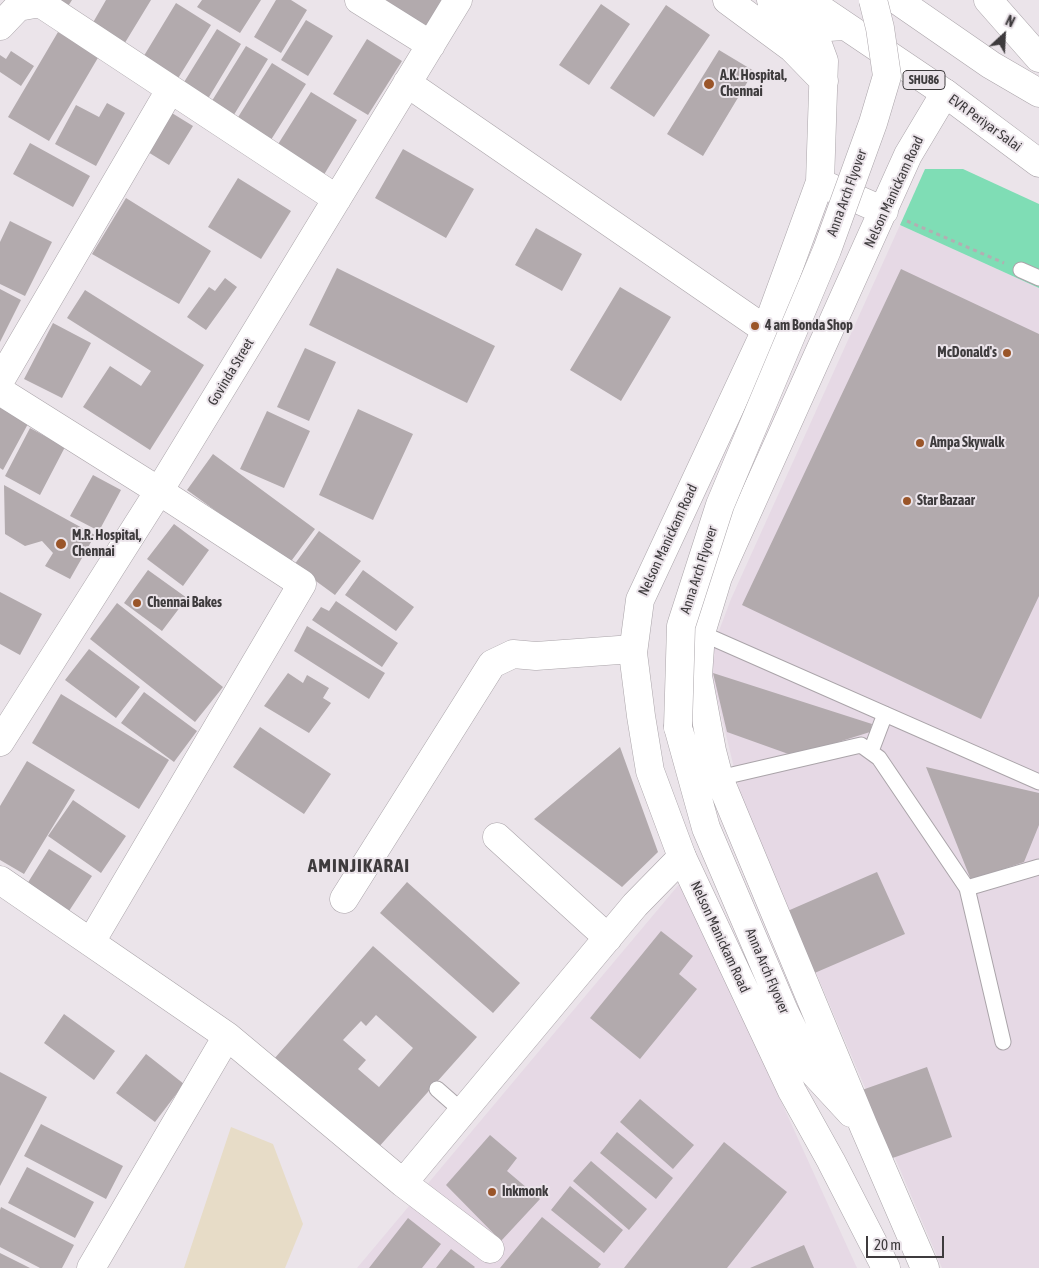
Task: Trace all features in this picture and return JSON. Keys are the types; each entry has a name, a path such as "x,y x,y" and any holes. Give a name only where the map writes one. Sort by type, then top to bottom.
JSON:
{"street":[{"path":"359,0 431,45"},
{"name":"Govinda Street","path":"0,742 159,490 458,0"},
{"path":"727,0 786,13 792,48 824,81"},
{"name":"Anna Arch Flyover","path":"864,1128 815,1074 784,1011 706,828 678,727 681,626 720,505 826,250 873,123 887,76 880,28 873,0"},
{"path":"897,0 991,65 1039,92"},
{"path":"988,0 1039,58"},
{"path":"0,26 18,7 40,3 337,200"},
{"name":"EVR Periyar Salai","path":"786,13 843,26 945,93 1039,163"},
{"name":"Nelson Manickam Road","path":"786,13 817,42 824,62 820,182 766,330 640,600 633,649 650,771 682,857 792,1091 831,1161 886,1268"},
{"path":"408,83 766,330"},
{"path":"0,381 170,90"},
{"name":"Nelson Manickam Road","path":"925,1268 864,1128 719,778 698,676 701,633 718,578 908,155 945,93"},
{"path":"820,182 884,211"},
{"path":"0,391 159,490 302,584 91,942"},
{"path":"344,899 492,664 512,654 536,656 633,649"},
{"path":"497,837 608,938"},
{"path":"403,1183 635,905 682,857"},
{"path":"0,880 227,1036 403,1183 490,1248"},
{"path":"91,1268 227,1036"}],"lane":[{"path":"1021,270 1039,278"},
{"path":"701,633 1039,782"},
{"path":"871,751 885,714"},
{"path":"719,778 861,746 879,758 968,888 1003,1042"},
{"path":"968,888 1039,867"},
{"path":"437,1089 462,1111"}],"path":[{"path":"884,211 1021,270"}],"shaded area":[{"path":"900,225 1039,288 1039,1268 942,1268 741,797 708,660 731,599"},
{"path":"681,882 857,1268 357,1268"},
{"path":"231,1127 273,1144 303,1224 285,1268 184,1268"}],"green space":[{"path":"925,169 963,169 1039,204 1039,288 900,225"}],"building":[{"path":"46,0 72,0 65,11"},
{"path":"106,0 151,0 123,46 91,26"},
{"path":"202,0 261,0 240,33 197,7"},
{"path":"276,0 291,0 307,10 281,53 254,37"},
{"path":"383,0 442,0 426,26"},
{"path":"176,3 211,25 177,80 142,59"},
{"path":"601,4 630,24 589,85 559,65"},
{"path":"666,5 710,35 654,117 610,88"},
{"path":"306,20 333,36 308,76 281,60"},
{"path":"217,29 241,44 206,102 181,87"},
{"path":"58,32 99,56 49,141 8,117"},
{"path":"367,39 402,61 368,115 333,94"},
{"path":"246,46 268,59 232,118 210,104"},
{"path":"719,50 754,71 703,156 667,134"},
{"path":"11,51 34,66 21,86 0,72 0,55 6,59"},
{"path":"272,63 306,84 269,143 235,122"},
{"path":"311,92 357,120 322,178 275,149"},
{"path":"107,103 125,113 96,166 55,144 76,105 99,117"},
{"path":"167,110 193,126 169,165 143,149"},
{"path":"30,143 90,176 73,207 13,174"},
{"path":"403,149 474,189 446,238 375,198"},
{"path":"238,178 291,211 261,259 208,227"},
{"path":"126,198 211,251 179,304 92,254"},
{"path":"10,221 52,242 25,296 0,284 0,242"},
{"path":"536,228 582,254 562,291 515,265"},
{"path":"337,268 495,346 467,403 309,325"},
{"name":"Ampa Skywalk","path":"901,269 1039,334 1039,596 981,719 742,605"},
{"path":"225,278 237,287 206,330 187,317 209,287 215,291"},
{"path":"620,287 671,317 621,401 570,370"},
{"path":"0,289 21,300 0,342"},
{"path":"85,290 204,365 150,450 83,407 110,366 141,386 151,371 67,318"},
{"path":"53,323 91,343 62,398 24,379"},
{"path":"305,348 336,362 309,421 277,407"},
{"path":"0,407 29,422 3,470 0,468"},
{"path":"358,409 413,434 373,520 319,495"},
{"path":"267,411 310,431 284,488 240,469"},
{"path":"30,428 65,447 40,495 5,476"},
{"path":"213,454 315,529 289,564 187,490"},
{"path":"93,475 121,490 99,531 70,516"},
{"path":"4,485 95,535 70,579 45,566 53,553 42,541 25,546 5,534"},
{"path":"174,524 209,550 183,586 147,559"},
{"path":"319,531 361,561 335,595 294,565"},
{"path":"148,570 187,598 162,631 124,603"},
{"path":"363,570 414,607 396,631 345,595"},
{"path":"0,592 42,614 20,655 0,644"},
{"path":"336,601 398,643 382,667 312,620 321,607 329,611"},
{"path":"117,603 223,687 195,722 90,639"},
{"path":"307,626 385,673 369,699 294,651"},
{"path":"89,649 140,687 116,718 65,680"},
{"path":"288,673 303,683 307,675 329,688 323,698 331,703 309,733 264,706"},
{"path":"713,673 872,724 870,732 794,756 727,732"},
{"path":"144,692 197,731 174,762 121,723"},
{"path":"61,694 169,760 139,809 32,743"},
{"path":"260,727 331,774 304,814 233,767"},
{"path":"620,747 658,852 622,887 534,819"},
{"path":"27,761 75,790 24,874 0,860 0,806"},
{"path":"926,767 1039,793 1039,825 1024,862 971,880"},
{"path":"73,800 126,836 101,873 48,836"},
{"path":"49,849 92,876 69,911 27,884"},
{"path":"877,872 905,934 803,978 776,916"},
{"path":"407,882 520,983 493,1013 380,913"},
{"path":"661,931 693,956 679,974 697,989 640,1059 590,1018"},
{"path":"373,946 477,1037 377,1149 274,1059","holes":["376,1015 413,1048 379,1087 358,1069 366,1060 343,1040 361,1021 366,1026"]},
{"path":"64,1014 115,1051 94,1080 44,1043"},
{"path":"146,1054 184,1084 155,1122 116,1093"},
{"path":"927,1067 952,1137 887,1160 862,1090"},
{"path":"0,1072 47,1097 0,1186"},
{"path":"640,1099 694,1145 673,1169 620,1122"},
{"path":"41,1124 123,1166 106,1199 24,1156"},
{"path":"617,1132 673,1178 656,1199 600,1153"},
{"name":"Inkmonk","path":"490,1135 517,1158 507,1171 540,1199 501,1241 446,1185"},
{"path":"724,1142 787,1192 727,1268 624,1268"},
{"path":"591,1161 647,1209 629,1230 573,1181"},
{"path":"27,1167 94,1202 75,1238 8,1203"},
{"path":"570,1186 623,1230 604,1253 551,1210"},
{"path":"1,1207 74,1245 62,1268 40,1268 0,1247"},
{"path":"542,1217 601,1264 598,1268 500,1268"},
{"path":"408,1218 441,1244 422,1268 369,1268"},
{"path":"804,1245 814,1268 750,1268"},
{"path":"451,1249 475,1267 436,1268"},
{"path":"0,1253 30,1268 0,1268"}],"place":[{"name":"A.K. Hospital, Chennai","path":"709,84"},
{"name":"4 am Bonda Shop","path":"755,326"},
{"name":"McDonald's","path":"1007,353"},
{"name":"Ampa Skywalk","path":"920,443"},
{"name":"Star Bazaar","path":"907,501"},
{"name":"M.R. Hospital, Chennai","path":"61,544"},
{"name":"Chennai Bakes","path":"137,603"},
{"name":"Inkmonk","path":"492,1192"}],"district":[{"name":"AMINJIKARAI","path":"359,866"}]}
